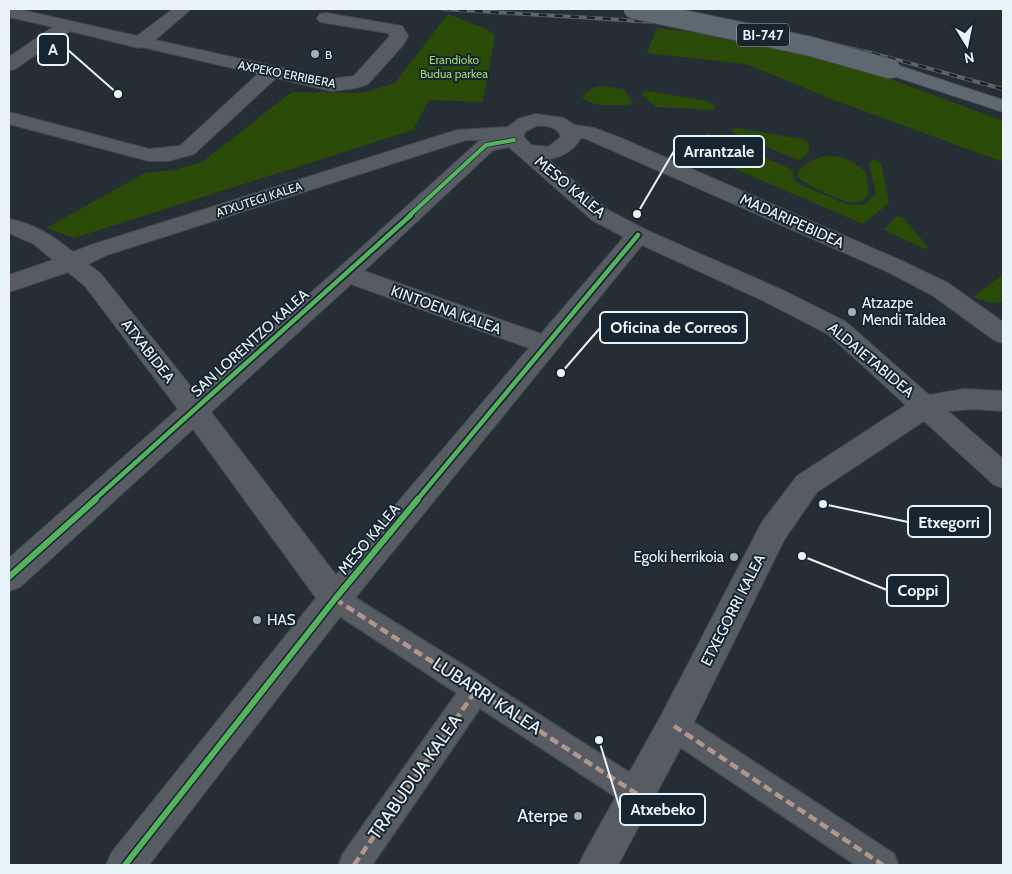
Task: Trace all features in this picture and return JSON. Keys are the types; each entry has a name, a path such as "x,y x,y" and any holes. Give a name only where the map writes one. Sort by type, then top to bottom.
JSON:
{"main road":[{"name":"BI-747","path":"633,9 809,46 891,69 1003,106"}],"street":[{"path":"139,43 183,9"},
{"name":"AXPEKO ERRIBERA","path":"9,12 139,43 332,85 349,84 361,80 397,41 399,36 396,30 388,28 326,18"},
{"path":"9,65 67,25"},
{"path":"9,118 149,155 176,154 187,150 272,72"},
{"path":"544,120 560,123 570,131 571,137 569,143 556,151 536,153 518,141 521,124 544,120"},
{"name":"MADARIPEBIDEA","path":"570,131 587,132 633,150 894,266 959,301 974,315 1003,334"},
{"name":"ATXUTEGI KALEA","path":"9,284 72,262 98,250 464,134 518,141"},
{"name":"MESO KALEA","path":"125,865 335,599 638,235 600,215 568,190 518,141"},
{"name":"SAN LORENTZO KALEA","path":"9,577 347,274 486,145 518,141"},
{"name":"ATXABIDEA","path":"9,226 22,229 42,239 93,280 194,410 335,599"},
{"name":"ALDAIETABIDEA","path":"638,235 772,295 829,324 848,337 1003,476"},
{"name":"KINTOENA KALEA","path":"347,274 546,345"},
{"path":"959,301 1003,312"},
{"name":"ETXEGORRI KALEA","path":"598,865 674,726 773,531 806,484 926,406 947,400 972,398 1003,401"},
{"name":"LUBARRI KALEA","path":"335,599 637,794"},
{"name":"TRABUDUA KALEA","path":"354,865 477,689"},
{"path":"674,726 883,865"}],"green space":[{"name":"Erandioko Budua parkea","path":"448,14 486,29 495,35 483,102 429,100 413,130 74,238 46,228 145,173 174,170 202,162 292,92 362,93 395,83"},
{"path":"657,28 748,39 874,73 1003,121 1003,162 831,99 746,64 647,53"},
{"path":"603,86 624,89 633,103 628,105 596,104 585,100 582,96 593,88"},
{"path":"646,91 703,100 714,104 716,107 712,110 656,107 642,95"},
{"path":"736,128 803,139 808,143 808,151 805,156 798,160 734,133 731,129"},
{"path":"707,133 793,170 793,178 799,184 848,205 865,205 876,193 869,164 873,159 881,163 889,203 863,224 691,150"},
{"path":"827,156 849,160 866,173 869,194 863,200 856,203 834,197 797,176 801,168 809,162"},
{"path":"897,216 902,217 928,247 925,249 884,230"},
{"path":"1003,274 1003,302 990,303 973,297"}],"railway":[{"path":"443,9 646,22 798,37 857,50 1003,89"}],"marked path":[{"path":"335,599 637,794"},
{"path":"354,865 477,689"},
{"path":"674,726 883,865"}],"cycle path":[{"path":"9,577 347,274 486,145 514,140"},
{"path":"125,865 335,599 638,235"}],"place":[{"name":"B","path":"315,54"},
{"name":"A","path":"118,94"},
{"name":"Arrantzale","path":"637,214"},
{"name":"Atzazpe Mendi Taldea","path":"852,312"},
{"name":"Oficina de Correos","path":"561,373"},
{"name":"Etxegorri","path":"823,504"},
{"name":"Coppi","path":"802,556"},
{"name":"Egoki herrikoia","path":"734,557"},
{"name":"HAS","path":"257,620"},
{"name":"Atxebeko","path":"599,740"},
{"name":"Aterpe","path":"578,816"}]}
